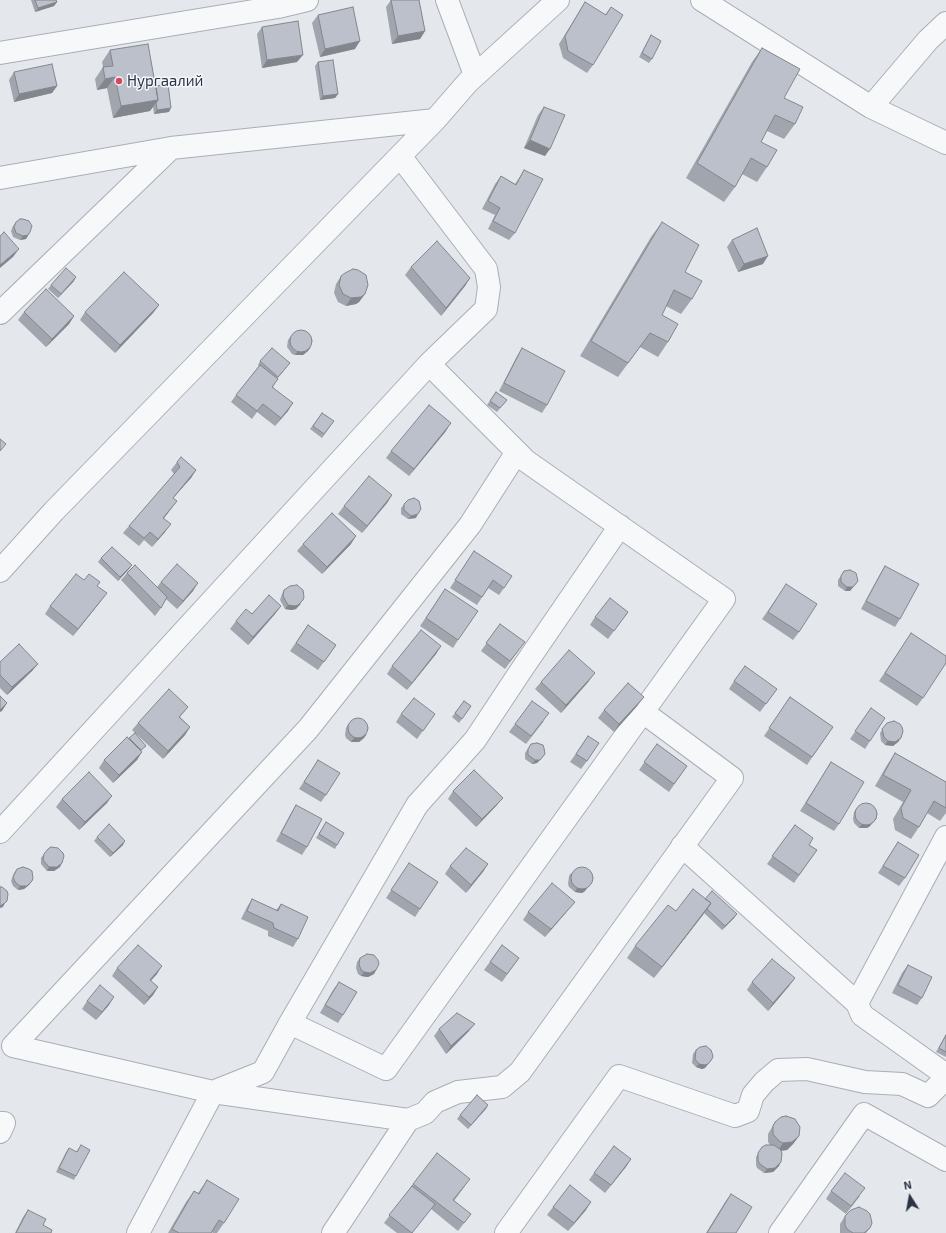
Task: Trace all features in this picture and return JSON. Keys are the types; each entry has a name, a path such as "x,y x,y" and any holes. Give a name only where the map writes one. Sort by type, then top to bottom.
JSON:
{"street":[{"path":"0,53 278,7 307,0"},
{"path":"447,0 475,75"},
{"path":"0,571 54,510 435,120 475,75 558,0"},
{"path":"702,0 871,107 946,143"},
{"path":"871,107 928,40 946,23"},
{"path":"1,180 171,148 435,120"},
{"path":"0,312 171,148"},
{"path":"0,832 429,364 486,309 489,287 486,269 400,156"},
{"path":"290,1023 386,1069 724,599 526,461 429,364"},
{"path":"516,452 470,525 308,730 13,1046 213,1092 408,1120 425,1113 435,1102 458,1092 502,1087 520,1072 732,778 643,712"},
{"path":"138,1233 213,1092 263,1072 417,805 475,740 620,526"},
{"path":"858,1003 946,837"},
{"path":"506,1233 619,1076 735,1116 748,1111 754,1095 764,1082 778,1070 807,1069 864,1082 902,1084 928,1096 946,1076 862,1015 858,1003 682,846"},
{"path":"780,1233 864,1114 946,1160"},
{"path":"332,1233 408,1120"},
{"path":"0,1123 4,1123 0,1132"}],"building":[{"path":"35,0 56,0 57,2 38,8"},
{"path":"391,0 419,0 425,31 398,36"},
{"path":"585,2 606,15 611,7 623,15 593,65 568,51 565,36"},
{"path":"353,7 360,41 325,49 318,15"},
{"path":"298,21 303,55 267,60 262,27"},
{"path":"651,35 661,41 652,59 642,53"},
{"path":"148,44 158,100 121,106 115,77 105,79 103,67 113,66 110,50"},
{"path":"762,48 800,69 784,98 803,107 795,124 775,115 761,142 777,150 767,167 751,158 735,187 697,163"},
{"path":"333,60 338,94 323,96 318,62"},
{"path":"52,64 57,86 19,94 14,72"},
{"path":"168,84 171,108 157,110 156,103 158,100 156,86"},
{"path":"544,107 565,115 550,149 530,140"},
{"path":"524,170 543,179 515,233 493,221 500,208 488,201 501,176 516,185"},
{"path":"20,219 29,221 32,226 28,235 23,236 16,233 14,227 16,222"},
{"path":"662,222 699,245 685,272 702,281 692,299 674,290 662,315 678,324 668,342 650,333 628,363 591,341"},
{"path":"757,228 768,256 744,264 732,240"},
{"path":"4,232 19,249 0,265 0,236"},
{"path":"437,241 470,278 446,308 411,267"},
{"path":"66,268 76,277 61,294 51,285"},
{"path":"353,269 366,275 368,285 365,294 361,297 351,298 343,294 339,285 341,276"},
{"path":"124,272 159,305 120,345 85,312"},
{"path":"46,289 74,316 52,339 24,312"},
{"path":"301,330 309,333 312,341 309,349 301,352 293,349 290,341 293,333"},
{"path":"272,348 290,363 278,377 260,361"},
{"path":"522,348 565,371 547,405 504,383"},
{"path":"260,365 278,379 272,387 293,403 281,418 263,404 257,411 236,395"},
{"path":"496,392 507,400 500,408 490,401"},
{"path":"429,405 451,423 414,469 391,451"},
{"path":"322,413 334,421 324,434 313,426"},
{"path":"0,439 6,444 0,451"},
{"path":"181,457 196,470 173,498 177,501 163,518 171,524 158,539 150,532 144,538 129,526 180,467 177,462"},
{"path":"369,476 392,495 367,526 344,506"},
{"path":"414,498 419,501 421,509 418,514 411,516 404,510 404,504 408,500"},
{"path":"332,513 356,536 327,567 303,544"},
{"path":"112,547 132,565 120,577 101,558"},
{"path":"474,551 512,576 504,588 493,580 482,597 455,580"},
{"path":"177,564 198,583 183,601 161,582"},
{"path":"135,565 167,597 161,608 127,573"},
{"path":"885,566 919,584 900,619 866,601"},
{"path":"850,570 856,573 858,581 853,587 847,587 841,582 841,576 844,571"},
{"path":"76,574 84,580 89,574 100,582 97,586 107,593 78,629 50,606"},
{"path":"786,584 817,604 799,632 768,612"},
{"path":"297,585 303,590 303,600 295,606 288,605 283,596 284,590 290,586"},
{"path":"445,589 478,611 458,640 426,618"},
{"path":"269,595 281,606 253,637 236,621 246,609 252,614"},
{"path":"610,598 628,612 614,631 595,617"},
{"path":"500,624 525,642 510,661 486,643"},
{"path":"308,625 336,645 324,662 296,643"},
{"path":"421,630 441,646 412,683 392,666"},
{"path":"911,633 946,656 946,663 923,698 885,673"},
{"path":"19,644 38,664 12,687 0,675 0,662"},
{"path":"569,650 595,673 566,705 541,682"},
{"path":"745,666 777,689 766,704 734,681"},
{"path":"628,683 644,697 619,724 604,710"},
{"path":"169,689 188,707 179,717 190,727 168,751 138,723"},
{"path":"0,696 7,703 0,710"},
{"path":"790,697 833,727 812,757 769,728"},
{"path":"414,698 435,714 423,731 401,714"},
{"path":"464,701 471,706 462,719 455,713"},
{"path":"532,701 549,713 531,736 515,724"},
{"path":"871,708 885,718 870,741 855,731"},
{"path":"354,718 362,718 368,724 368,732 362,738 354,738 348,732 348,724"},
{"path":"894,721 900,724 903,731 901,738 895,742 888,741 884,737 882,729 887,723"},
{"path":"135,733 146,746 141,750 129,738"},
{"path":"588,736 599,743 587,761 576,754"},
{"path":"127,737 142,752 119,775 104,760"},
{"path":"537,743 543,745 544,748 545,754 540,760 535,760 528,755 528,749 531,744"},
{"path":"657,744 687,766 674,784 644,762"},
{"path":"895,753 946,782 946,808 934,801 919,827 903,818 901,808 911,790 883,775"},
{"path":"318,760 340,773 326,795 304,782"},
{"path":"831,762 864,782 839,824 806,803"},
{"path":"474,770 503,798 482,819 453,791"},
{"path":"89,772 112,796 85,822 62,799"},
{"path":"866,803 874,806 877,814 874,822 866,825 858,822 855,814 858,806"},
{"path":"296,805 322,819 307,847 281,833"},
{"path":"326,822 344,833 337,845 319,834"},
{"path":"109,824 125,841 113,853 97,837"},
{"path":"795,825 813,838 809,845 817,850 799,875 772,856"},
{"path":"898,842 919,855 905,878 883,866"},
{"path":"51,847 58,848 64,856 62,863 57,867 49,867 43,860 44,854"},
{"path":"466,848 488,864 471,885 450,866"},
{"path":"409,863 438,882 420,909 391,890"},
{"path":"23,867 32,871 32,881 27,886 20,886 15,882 13,877 17,869"},
{"path":"582,867 590,870 593,878 590,886 582,889 574,886 571,878 574,870"},
{"path":"552,883 575,902 551,929 528,912"},
{"path":"0,887 7,891 8,894 7,901 0,906"},
{"path":"693,889 711,903 662,967 635,946 668,905 676,911"},
{"path":"712,891 737,914 725,926 707,909 711,903 705,899"},
{"path":"252,899 278,911 281,904 308,917 298,939 274,928 273,923 247,911"},
{"path":"138,945 162,966 150,980 158,987 149,997 117,968"},
{"path":"502,945 519,958 507,974 490,962"},
{"path":"367,954 374,955 379,964 376,970 370,973 361,970 359,964 360,958"},
{"path":"772,959 795,978 773,1003 752,982"},
{"path":"908,965 932,977 922,998 898,985"},
{"path":"339,982 357,992 343,1015 325,1005"},
{"path":"100,985 114,997 102,1012 87,1001"},
{"path":"457,1013 475,1024 451,1046 439,1029"},
{"path":"946,1035 946,1052 939,1048"},
{"path":"706,1046 711,1050 713,1056 712,1059 708,1064 699,1064 695,1059 696,1050 700,1047"},
{"path":"477,1095 488,1105 471,1125 460,1115"},
{"path":"786,1116 795,1119 800,1127 799,1136 792,1142 783,1143 773,1134 773,1126 781,1117"},
{"path":"81,1145 90,1150 76,1176 59,1168 69,1148 77,1152"},
{"path":"766,1145 774,1145 781,1150 781,1162 775,1168 767,1169 758,1161 758,1153 762,1147"},
{"path":"614,1146 631,1159 611,1185 594,1173"},
{"path":"437,1153 470,1179 453,1200 471,1214 464,1223 413,1184"},
{"path":"845,1173 865,1188 851,1206 831,1191"},
{"path":"207,1180 239,1199 224,1223 219,1220 211,1233 179,1233 172,1229 194,1191 199,1194"},
{"path":"570,1185 591,1202 574,1223 553,1207"},
{"path":"412,1186 435,1204 412,1233 389,1215"},
{"path":"731,1194 752,1207 736,1233 707,1233"},
{"path":"859,1207 870,1214 872,1223 870,1228 864,1233 853,1233 847,1229 845,1225 845,1216 851,1210"},
{"path":"28,1210 46,1219 43,1225 52,1230 51,1233 16,1233"}],"place":[{"name":"Нургаалий","path":"119,81"}]}
